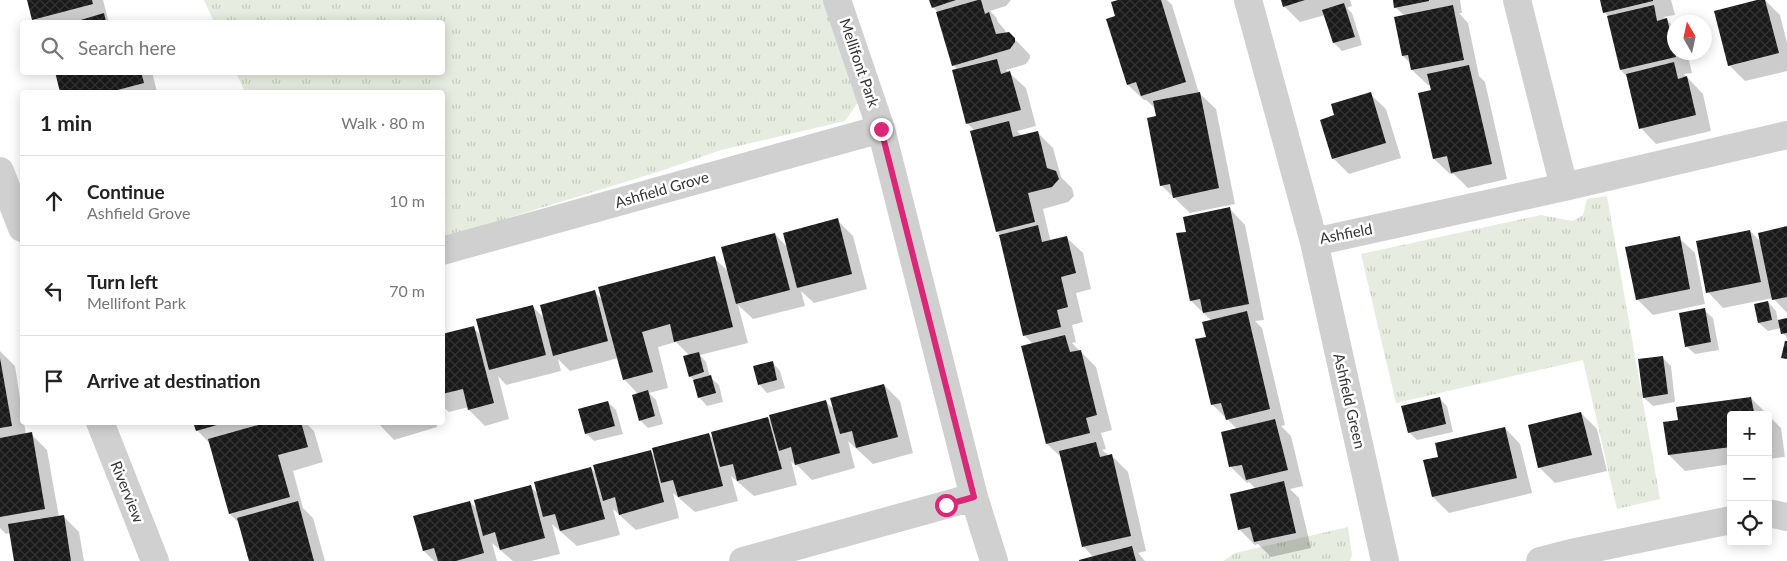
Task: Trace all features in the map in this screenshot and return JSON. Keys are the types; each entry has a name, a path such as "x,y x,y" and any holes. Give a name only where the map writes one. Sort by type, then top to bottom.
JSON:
{"street":[{"name":"Mellifont Park","path":"837,0 881,129 974,497 994,561"},
{"name":"Ashfield","path":"1248,0 1314,242 1564,187 1787,135"},
{"path":"1517,0 1564,187"},
{"name":"Ashfield Grove","path":"445,250 881,129"},
{"path":"0,171 20,223"},
{"name":"Ashfield Green","path":"1314,242 1385,561"},
{"name":"Riverview","path":"101,425 155,561"},
{"path":"743,561 974,497"},
{"path":"1772,514 1787,517"},
{"path":"1540,561 1572,557 1727,521"}],"green space":[{"path":"204,0 823,0 858,102 845,121 721,150 661,171 445,237 445,90 244,90 237,75 445,75 445,20 213,20"},
{"path":"1607,196 1660,499 1617,509 1583,360 1396,403 1361,254 1541,215 1573,221 1583,215 1587,199"},
{"path":"1348,527 1352,555 1350,561 1223,561 1235,553"}],"building":[{"path":"27,0 92,0 93,4 32,20"},
{"path":"929,0 956,0 932,8"},
{"path":"981,0 985,14 989,12 996,34 1009,32 1015,38 1015,42 1010,49 952,66 936,12"},
{"path":"1118,0 1161,0 1186,82 1141,96 1136,82 1127,85 1106,19 1115,16 1111,2"},
{"path":"1281,0 1305,0 1283,7"},
{"path":"1393,0 1429,0 1429,1 1394,8"},
{"path":"1600,0 1653,0 1653,1 1603,13"},
{"path":"1757,0 1765,0 1779,53 1728,66 1714,11"},
{"path":"1344,3 1355,37 1333,43 1322,10"},
{"path":"1453,5 1464,60 1411,70 1408,55 1402,56 1394,17"},
{"path":"1654,5 1657,21 1667,18 1667,59 1620,70 1607,16"},
{"path":"104,13 106,20 81,20"},
{"path":"997,59 1001,74 1010,71 1021,110 966,124 952,70"},
{"path":"1674,62 1678,79 1687,76 1696,115 1639,129 1626,74"},
{"path":"1469,65 1492,164 1451,173 1447,156 1433,159 1418,93 1431,90 1427,74"},
{"path":"56,75 142,75 144,83 118,90 60,90"},
{"path":"1200,92 1219,188 1173,198 1170,184 1160,186 1147,118 1156,116 1153,101"},
{"path":"1371,92 1386,143 1332,159 1320,120 1334,115 1331,104"},
{"path":"1009,121 1013,137 1038,131 1047,168 1056,171 1059,179 1052,187 1028,193 1035,222 996,232 970,131"},
{"path":"1230,207 1249,304 1203,313 1200,299 1190,301 1176,233 1186,232 1183,217"},
{"path":"838,218 852,274 797,288 783,233"},
{"path":"1038,225 1042,242 1067,236 1076,273 1061,277 1068,307 1057,310 1061,327 1023,336 999,235"},
{"path":"1787,226 1787,297 1772,300 1758,233"},
{"path":"1750,230 1761,282 1706,293 1696,241"},
{"path":"775,233 790,290 736,304 721,247"},
{"path":"1680,236 1690,289 1636,300 1625,247"},
{"path":"715,256 733,327 674,342 670,324 642,332 653,372 623,380 598,287"},
{"path":"595,290 608,341 553,356 540,305"},
{"path":"1768,301 1772,320 1758,323 1754,304"},
{"path":"533,305 546,355 489,370 476,319"},
{"path":"1705,308 1711,342 1685,347 1679,313"},
{"path":"1247,311 1270,409 1226,420 1221,403 1211,405 1195,339 1206,337 1202,322"},
{"path":"1787,318 1787,333 1781,334 1778,320"},
{"path":"474,326 494,403 468,410 463,389 445,393 445,333"},
{"path":"1065,335 1070,352 1081,350 1097,415 1086,418 1090,433 1046,444 1021,346"},
{"path":"1785,341 1787,341 1787,359 1781,358"},
{"path":"699,352 704,372 689,377 683,356"},
{"path":"1663,356 1668,394 1643,398 1638,359"},
{"path":"0,358 12,426 0,428"},
{"path":"773,361 777,380 758,385 753,366"},
{"path":"711,375 716,393 698,398 693,380"},
{"path":"884,384 898,437 856,448 852,431 840,434 830,398"},
{"path":"648,390 655,416 639,421 632,395"},
{"path":"1440,397 1446,424 1408,433 1401,406"},
{"path":"1751,397 1754,411 1727,411 1727,448 1668,455 1663,422 1678,420 1676,407"},
{"path":"826,400 840,453 795,465 791,447 779,451 769,415"},
{"path":"608,401 615,426 585,434 578,409"},
{"path":"1581,412 1592,455 1538,468 1528,425"},
{"path":"768,417 782,469 737,481 733,464 720,467 711,432"},
{"path":"1275,419 1288,470 1246,480 1242,465 1229,467 1221,432"},
{"path":"194,425 217,425 196,431"},
{"path":"258,425 302,425 308,447 278,455 290,497 229,514 208,439"},
{"path":"1505,427 1517,478 1432,497 1423,460 1438,457 1435,443"},
{"path":"32,432 45,509 0,517 0,438"},
{"path":"709,433 723,486 678,497 673,480 661,483 652,448"},
{"path":"1096,442 1100,457 1112,454 1131,536 1082,547 1059,451"},
{"path":"651,450 664,502 619,515 615,497 603,501 593,465"},
{"path":"591,467 605,519 560,531 555,514 543,517 534,482"},
{"path":"1284,481 1296,533 1254,542 1250,527 1238,530 1230,494"},
{"path":"531,485 545,538 500,550 495,532 483,536 474,500"},
{"path":"298,501 314,561 249,561 237,518"},
{"path":"470,501 484,553 456,561 438,561 434,548 423,551 413,516"},
{"path":"64,515 71,561 14,561 8,524"},
{"path":"1132,546 1136,561 1079,561 1079,560"}],"route":[{"path":"881,129 974,497 946,505"}]}
